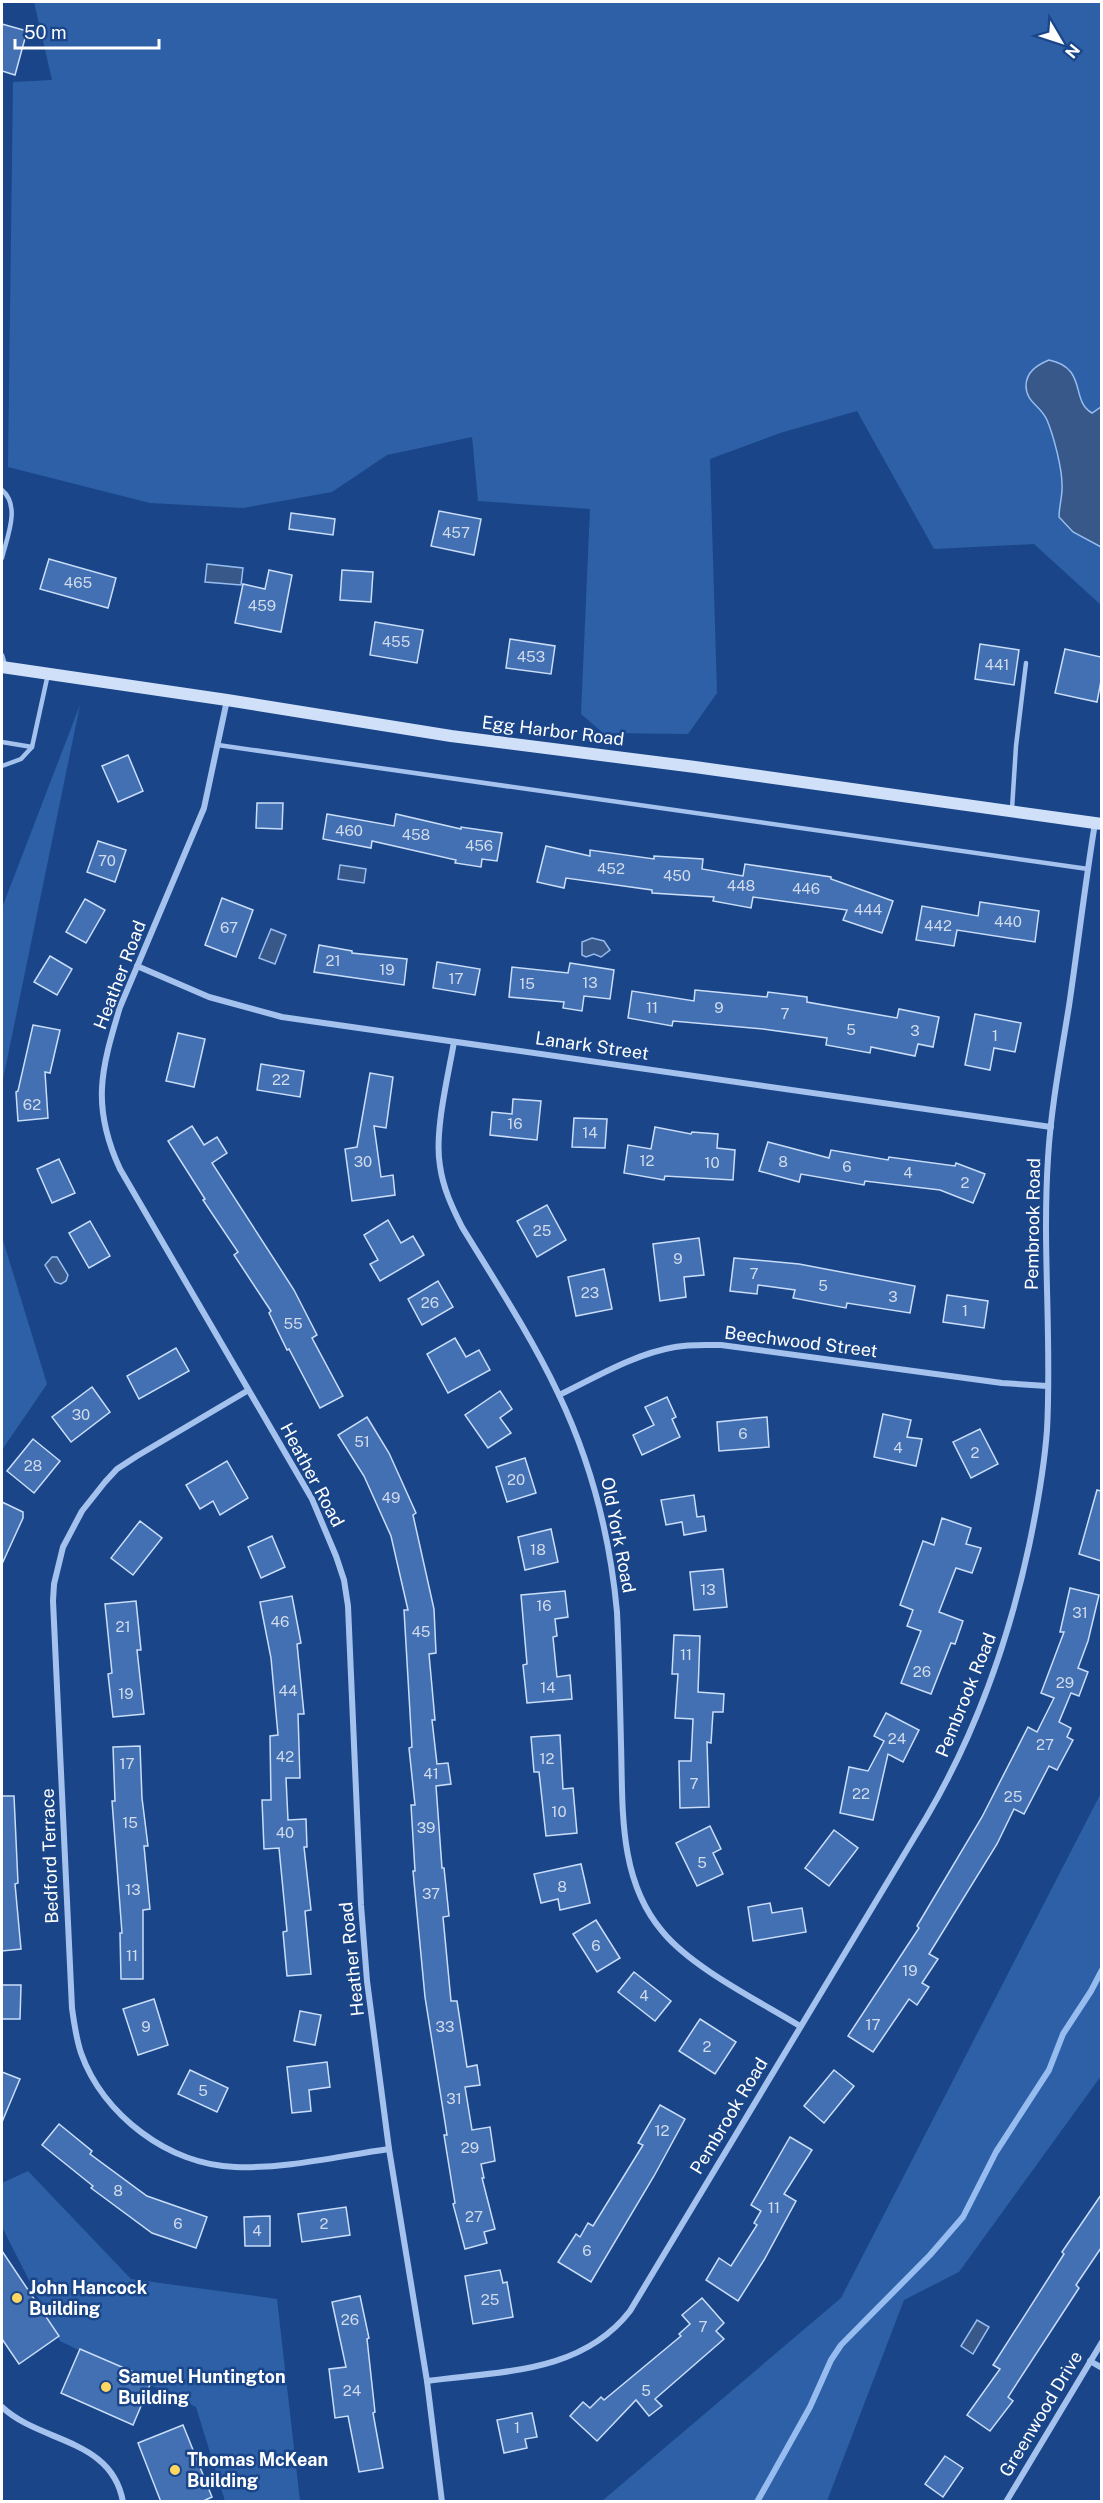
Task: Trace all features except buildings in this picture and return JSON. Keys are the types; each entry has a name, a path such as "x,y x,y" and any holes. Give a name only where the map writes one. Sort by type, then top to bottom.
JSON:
{"main road":[{"name":"Egg Harbor Road","path":"4,668 227,699 451,736 694,767 1098,824"}],"street":[{"name":"Heather Road","path":"227,699 204,808 137,966 112,1033 100,1088 102,1115 108,1141 120,1168 247,1391 312,1499 344,1580 350,1638 361,1905 367,1981 389,2149 427,2381 442,2502"},
{"name":"Pembrook Road","path":"427,2381 542,2366 565,2360 600,2341 616,2328 630,2311 945,1786 980,1714 1007,1635 1035,1517 1047,1430 1049,1345 1046,1254 1051,1127 1088,869 1098,824"},
{"name":"Lanark Street","path":"137,966 210,997 258,1012 1051,1127"},
{"name":"Old York Road","path":"454,1042 441,1120 439,1164 451,1207 559,1395 590,1472 604,1524 614,1582 623,1821 625,1842 635,1882 650,1913 676,1946 708,1970 800,2026"},
{"name":"Beechwood Street","path":"559,1395 648,1354 677,1346 698,1345 721,1346 1002,1383 1047,1386"},
{"name":"Bedford Terrace","path":"247,1391 155,1444 117,1469 82,1511 60,1556 54,1601 72,2008 76,2033 82,2055 120,2115 171,2151 231,2167 255,2167 389,2149"},
{"name":"Greenwood Drive","path":"1006,2502 1101,2342"},
{"path":"1090,2361 1101,2368"},
{"path":"2,2408 24,2424 88,2450 108,2470 120,2490 123,2502"}],"lane":[{"path":"2,490 10,499 12,512 2,558"},
{"path":"2,655 4,668"},
{"path":"1012,812 1016,746 1026,663"},
{"path":"2,766 21,759 32,747 48,675"},
{"path":"2,742 32,747"},
{"path":"218,745 1088,869"}],"shaded area":[{"path":"34,2 1101,2 1101,605 1034,544 934,549 857,411 780,433 710,459 717,693 688,734 603,733 581,714 590,509 478,501 472,437 387,455 332,492 243,508 150,503 8,467 13,82 52,80"},
{"path":"1049,360 1069,370 1074,377 1085,408 1092,413 1101,407 1101,547 1073,532 1059,517 1062,482 1058,454 1047,420 1028,396 1026,386 1026,381 1033,370"},
{"path":"207,564 243,568 241,585 205,582"},
{"path":"80,705 2,1084 2,908"},
{"path":"340,865 366,869 364,883 338,879"},
{"path":"271,929 286,935 275,964 259,958"},
{"path":"592,938 604,941 610,950 601,957 594,954 586,957 582,955 582,942"},
{"path":"2,1237 47,1384 2,1450"},
{"path":"52,1257 57,1257 68,1275 66,1281 61,1284 55,1282 45,1265"},
{"path":"1101,1793 1101,2076 959,2272 904,2300 827,2501 602,2501 841,2298"},
{"path":"28,2171 131,2279 277,2299 300,2501 225,2501 196,2407 60,2341 2,2227 2,2183"},
{"path":"977,2320 989,2327 973,2354 961,2346"}],"waterway":[{"path":"757,2502 810,2407 831,2360 841,2345 930,2255 963,2217 996,2152 1049,2070 1063,2034 1102,1970"}],"place":[{"name":"John Hancock Building","path":"17,2298"},
{"name":"Samuel Huntington Building","path":"106,2387"},
{"name":"Thomas McKean Building","path":"175,2470"}]}
